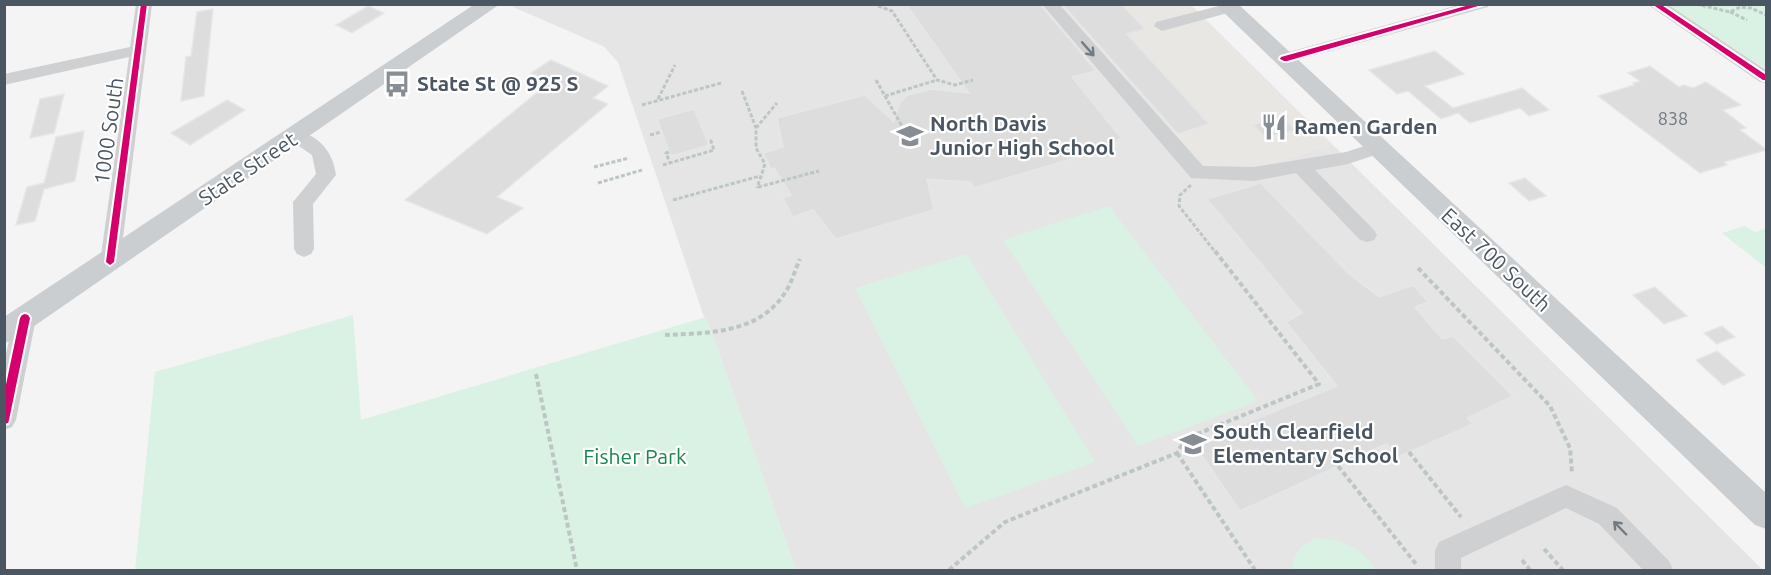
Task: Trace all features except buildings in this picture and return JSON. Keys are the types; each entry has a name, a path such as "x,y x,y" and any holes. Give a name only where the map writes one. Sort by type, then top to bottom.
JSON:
{"main road":[{"name":"State Street","path":"4,332 490,4"},
{"name":"East 700 South","path":"1227,6 1767,514"}],"street":[{"name":"1000 South","path":"110,262 144,4"},
{"path":"1050,4 1198,173 1254,174 1348,158 1377,148"},
{"path":"1284,59 1482,4"},
{"path":"1655,4 1767,78"},
{"path":"1162,26 1227,6"},
{"path":"4,80 138,50"},
{"path":"296,136 322,152 325,158 326,175 303,201 304,249"},
{"path":"1299,165 1367,235"},
{"path":"4,420 25,318"},
{"path":"1448,570 1448,551 1566,496 1608,516 1660,570"}],"path":[{"path":"1696,4 1730,12 1747,20"},
{"path":"878,6 892,11 938,80"},
{"path":"1730,12 1740,7 1752,6 1767,15"},
{"path":"657,100 675,64"},
{"path":"876,80 903,128"},
{"path":"885,96 938,80 955,85 972,80"},
{"path":"642,105 721,83"},
{"path":"742,91 756,128 756,148 765,164 757,188 819,171"},
{"path":"756,128 777,103"},
{"path":"650,135 662,132"},
{"path":"663,165 714,150 711,141 708,142"},
{"path":"669,152 666,153 670,163"},
{"path":"594,167 629,158"},
{"path":"598,183 642,170"},
{"path":"673,200 761,176"},
{"path":"949,570 1005,522 1177,453 1185,439 1319,384 1179,206 1180,195 1196,180"},
{"path":"665,335 725,332 747,324 780,300 800,259"},
{"path":"1418,268 1550,406 1570,448 1572,473"},
{"path":"536,374 577,570"},
{"path":"1409,452 1461,517"},
{"path":"1177,453 1254,570"},
{"path":"1338,466 1416,564"},
{"path":"1544,549 1563,570"},
{"path":"1522,560 1530,570"}],"shaded area":[{"name":"South Clearfield Elementary School","path":"516,4 1062,5 1200,163 1244,171 1333,145 1763,570 796,570 706,317 704,317 618,62 603,46 513,7"},
{"path":"1062,5 1191,5 1333,145 1244,171 1200,163"}],"green space":[{"path":"1668,5 1766,5 1766,69"},
{"path":"1109,206 1258,401 1138,446 1003,240"},
{"path":"1745,226 1755,232 1766,228 1766,268 1722,233"},
{"path":"967,254 1095,462 965,508 855,288"},
{"name":"Fisher Park","path":"353,315 361,420 706,317 796,570 135,570 155,372"},
{"path":"1316,538 1342,542 1358,550 1375,570 1292,570 1298,551"}],"cycle path":[{"path":"110,262 144,4"},
{"path":"1284,59 1482,4"},
{"path":"1655,4 1766,78"},
{"path":"4,420 25,318"}],"place":[{"name":"State St @ 925 S","path":"397,84"},
{"name":"Ramen Garden","path":"1274,127"},
{"name":"North Davis Junior High School","path":"910,136"},
{"name":"South Clearfield Elementary School","path":"1193,444"}]}
